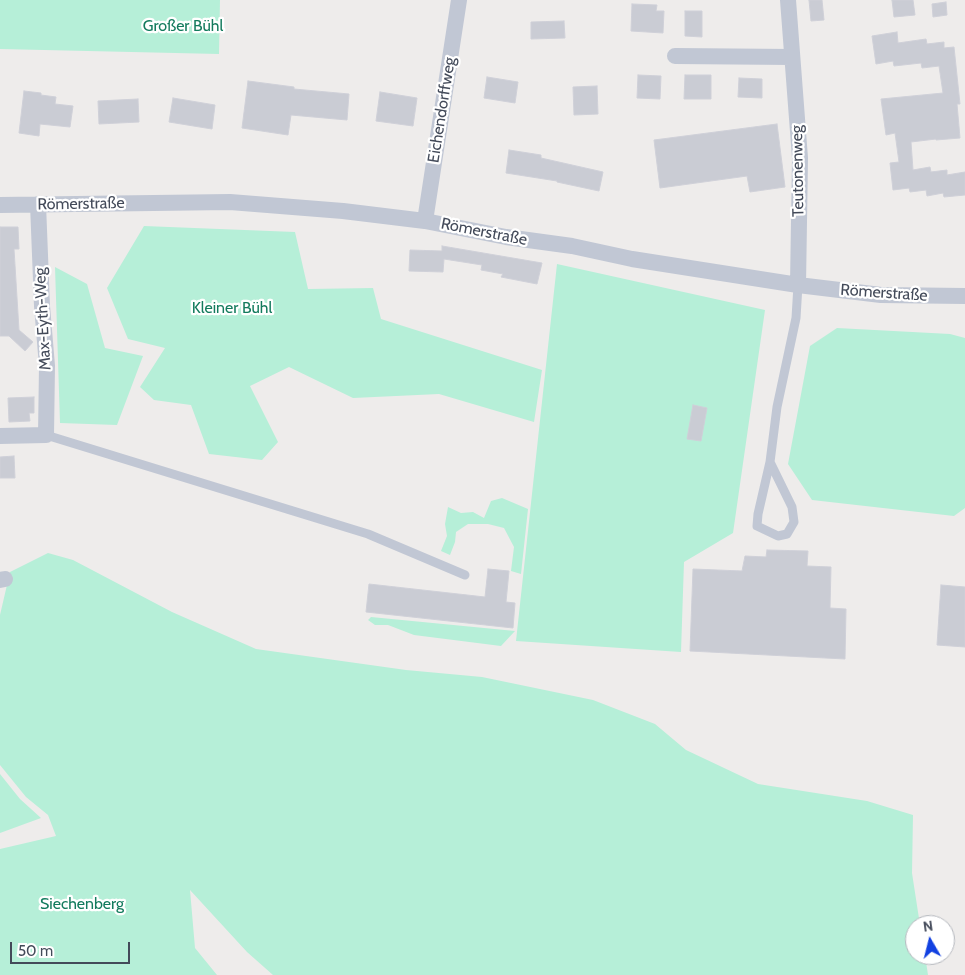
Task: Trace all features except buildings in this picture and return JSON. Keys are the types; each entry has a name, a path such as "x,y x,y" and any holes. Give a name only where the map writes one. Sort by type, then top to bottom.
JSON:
{"street":[{"name":"Eichendorffweg","path":"425,220 459,0"},
{"name":"Teutonenweg","path":"788,0 800,158 798,285"},
{"path":"676,56 792,57"},
{"name":"Römerstraße","path":"0,205 230,202 343,211 425,220 506,238 572,246 632,259 798,285 881,295 965,296"},
{"name":"Max-Eyth-Weg","path":"38,204 42,306 47,366 46,434"},
{"path":"0,436 46,434"}],"lane":[{"path":"770,462 792,507 794,522 787,534 778,536 756,526 770,462 777,407 796,318 798,285"},
{"path":"46,434 368,534 465,575"}],"green space":[{"name":"Großer Bühl","path":"0,0 220,0 219,54 0,49"},
{"name":"Kleiner Bühl","path":"144,226 295,232 308,289 373,288 381,319 542,370 534,422 439,394 353,398 289,367 250,386 278,442 262,460 209,454 191,405 154,400 140,387 165,348 128,339 107,288"},
{"path":"557,264 765,310 733,533 684,562 681,652 516,641"},
{"path":"55,267 87,284 105,348 143,356 117,425 60,423"},
{"path":"837,328 950,334 965,338 965,508 954,516 812,500 788,464 810,346"},
{"path":"502,498 528,509 521,574 511,571 514,547 504,528 488,524 468,524 456,532 455,542 450,555 441,551 447,536 445,524 448,507 461,513 473,512 484,518 491,501"},
{"name":"Siechenberg","path":"48,553 73,560 172,612 256,649 406,670 482,677 593,700 655,724 686,750 758,784 867,801 913,815 912,873 918,915 905,915 905,965 926,965 928,975 273,975 247,952 190,890 195,948 217,975 0,975 0,849 56,836 48,815 26,797 0,765 0,615 10,572"},
{"path":"371,617 515,631 501,646 414,635 388,625 375,625 368,620"},
{"path":"0,774 20,799 41,818 0,833"}]}
